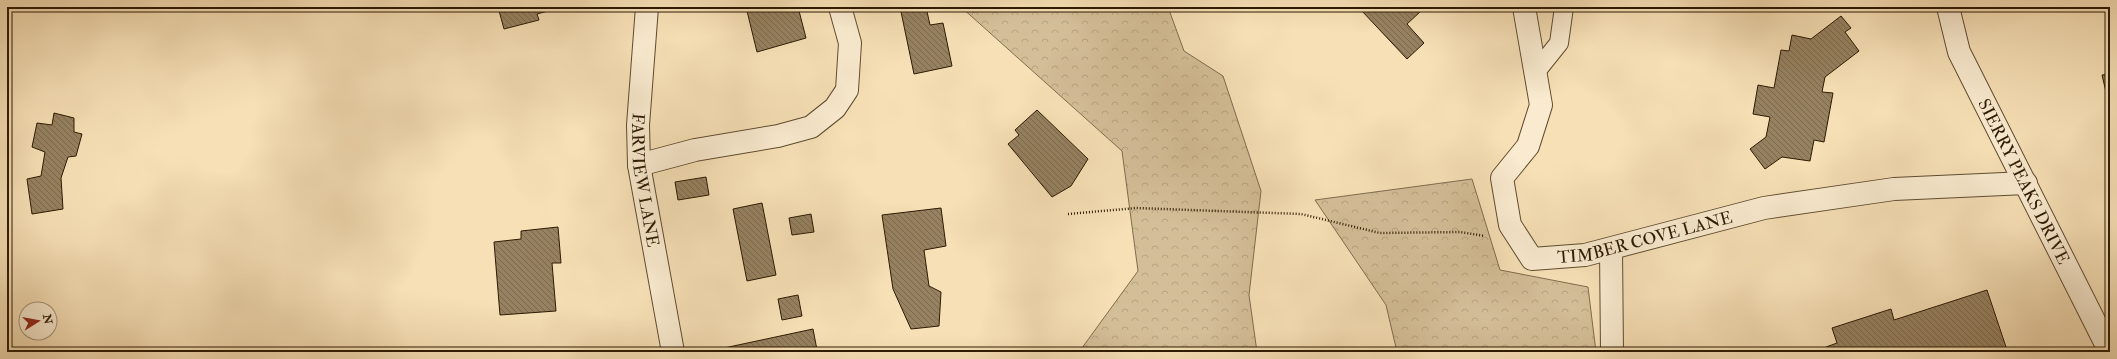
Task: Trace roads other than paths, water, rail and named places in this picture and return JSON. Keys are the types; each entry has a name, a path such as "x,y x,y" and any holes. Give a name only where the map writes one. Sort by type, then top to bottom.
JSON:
{"street":[{"name":"FARVIEW LANE","path":"647,7 638,125 639,165 673,352"},
{"path":"639,165 695,150 778,136 811,127 835,108 847,90 850,43 840,7"},
{"name":"TIMBER COVE LANE","path":"1524,7 1541,105 1528,146 1502,178 1510,225 1532,259 1585,256 1764,208 1894,189 2026,183"},
{"name":"SIERRY PEAKS DRIVE","path":"1948,7 1959,52 2110,352"},
{"path":"1611,249 1612,352"}],"lane":[{"path":"1535,73 1559,42 1564,7"}]}
